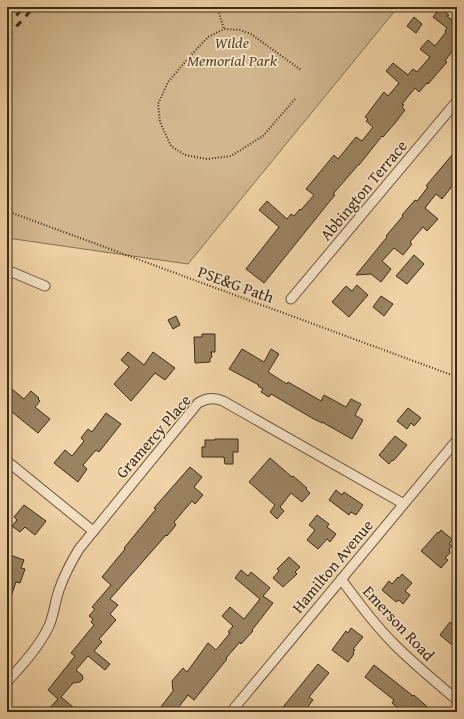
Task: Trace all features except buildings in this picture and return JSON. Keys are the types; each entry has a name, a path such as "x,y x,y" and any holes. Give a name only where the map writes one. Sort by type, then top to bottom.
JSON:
{"street":[{"name":"Abbington Terrace","path":"291,298 457,101"},
{"path":"7,270 45,286"},
{"name":"Gramercy Place","path":"8,680 33,651 48,626 54,613 59,590 67,570 79,549 198,403 205,399 220,399 230,404 404,504"},
{"name":"Hamilton Avenue","path":"231,712 456,441"},
{"path":"7,461 93,531"},
{"name":"Emerson Road","path":"341,579 366,613 395,645 422,671 457,700"}],"path":[{"path":"217,7 224,29"},
{"path":"295,99 263,136 231,156 207,158 186,155 171,146 160,122 158,104 168,82 190,55 208,37 224,29 240,30 251,34 301,70"},
{"name":"PSE&G Path","path":"7,211 457,378"}],"green space":[{"name":"Wilde Memorial Park","path":"7,7 398,7 188,264 7,238"}],"railway":[{"path":"7,26 24,7"},
{"path":"7,37 34,7"}]}
